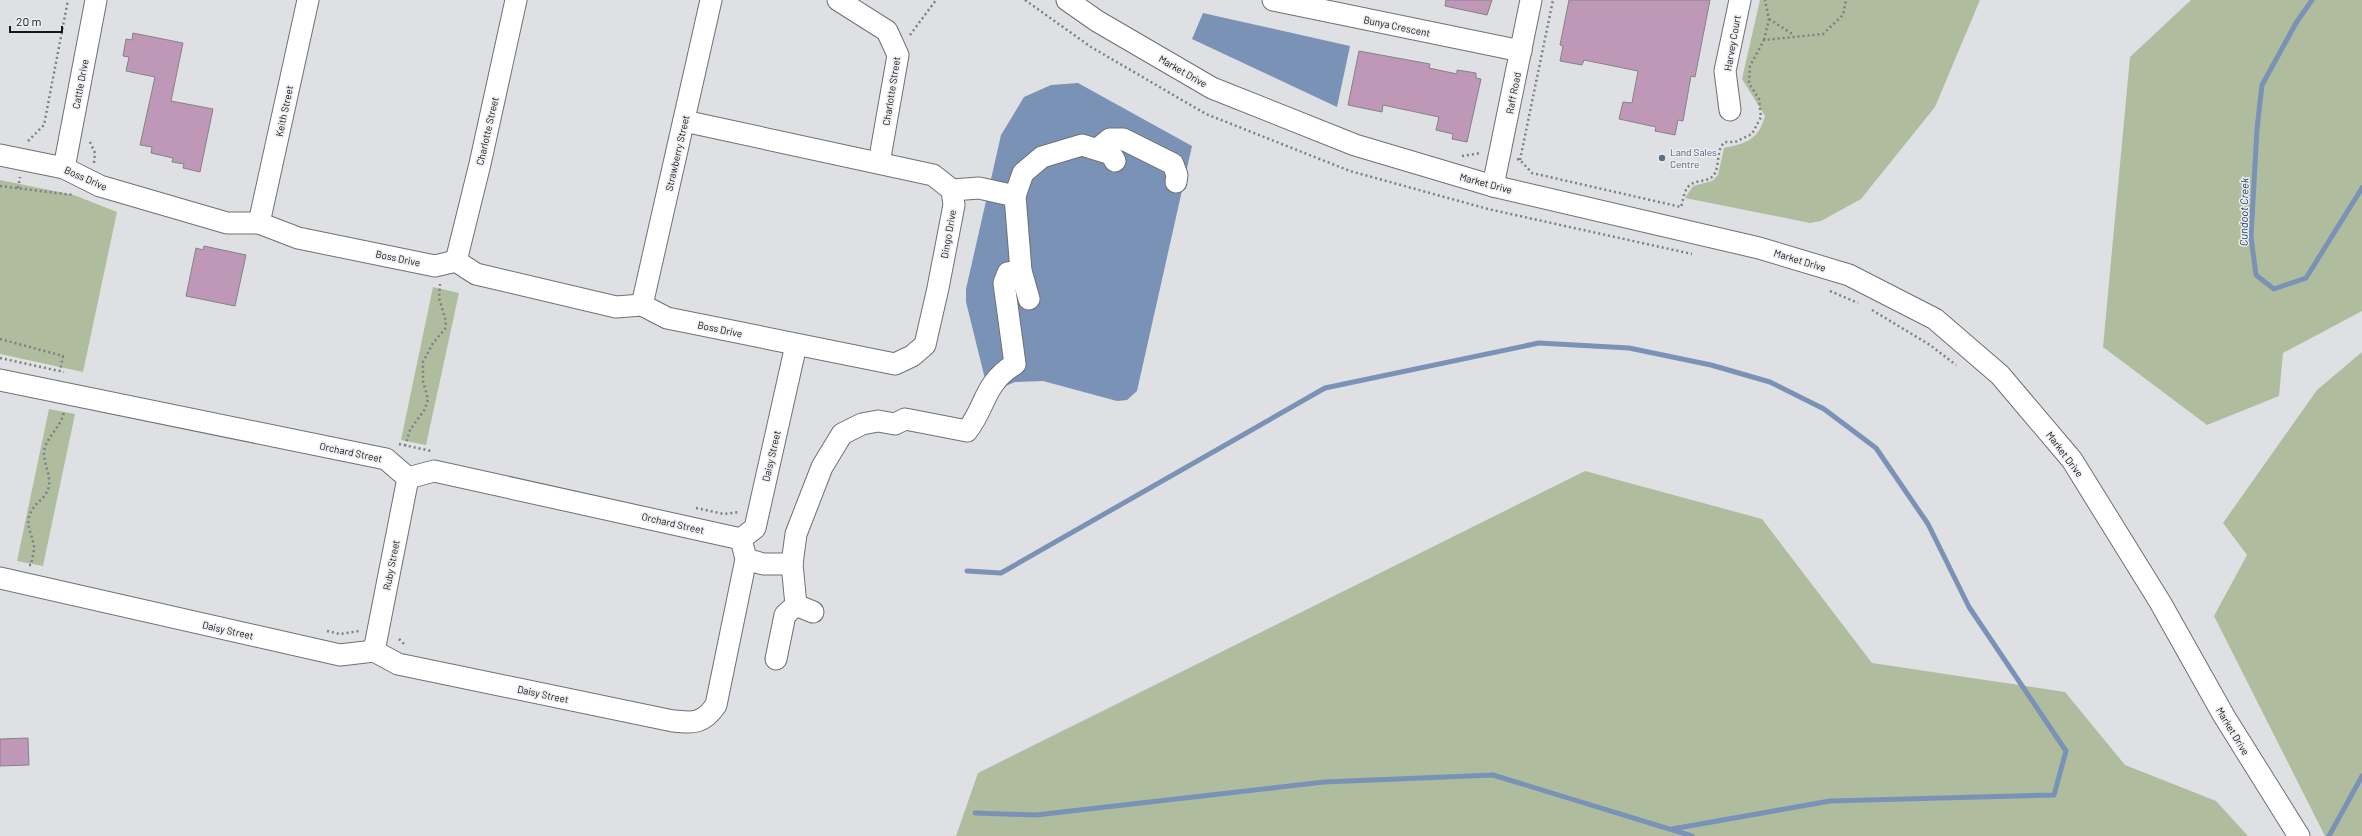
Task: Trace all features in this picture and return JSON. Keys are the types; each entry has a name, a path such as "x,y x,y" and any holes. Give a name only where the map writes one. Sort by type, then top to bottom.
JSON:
{"street":[{"name":"Cattle Drive","path":"64,168 96,0"},
{"name":"Keith Street","path":"259,223 308,0"},
{"name":"Charlotte Street","path":"456,261 480,164 516,0"},
{"name":"Strawberry Street","path":"642,305 711,0"},
{"name":"Charlotte Street","path":"838,0 887,31 898,55 879,163"},
{"name":"Market Drive","path":"1067,0 1097,21 1212,88 1355,145 1493,186 1759,248 1850,275 1935,319 2000,375 2072,460 2160,602 2224,716 2298,836"},
{"name":"Bunya Crescent","path":"1273,0 1521,51"},
{"name":"Raff Road","path":"1493,186 1510,158 1521,51 1531,0"},
{"name":"Harvey Court","path":"1730,110 1725,71 1740,0"},
{"path":"684,121 933,175 952,190 979,188 1015,196"},
{"path":"1099,148 1110,140 1123,139 1173,164 1177,175 1176,182"},
{"path":"1029,299 1021,271 1015,196 1023,173 1042,157 1082,145 1099,148 1112,154 1115,160"},
{"name":"Boss Drive","path":"0,155 64,168 90,181 227,223 259,223 298,238 435,266 456,261"},
{"name":"Dingo Drive","path":"796,345 895,364 912,356 925,345 954,205 952,190"},
{"path":"456,261 476,274 616,307 642,305"},
{"path":"776,659 785,615 804,608 792,564 796,534 822,467 842,434 862,424 878,422 895,424 905,419 967,431 978,416 982,401 993,383 1002,372 1015,364 1004,283 1008,273 1021,271"},
{"name":"Boss Drive","path":"642,305 667,318 796,345"},
{"name":"Daisy Street","path":"0,578 340,655 383,640 398,664 673,721 694,723 709,716 716,705 746,560 742,539 755,528 796,345"},
{"name":"Orchard Street","path":"0,380 386,459 408,478 434,470 742,539"},
{"name":"Ruby Street","path":"383,640 408,478"},
{"path":"746,560 763,564 792,564"}],"path":[{"path":"18,188 28,139 44,125 68,0"},
{"path":"909,36 936,0"},
{"path":"1025,0 1091,47 1206,114 1350,171 1488,209 1695,254"},
{"path":"1510,158 1553,0"},
{"path":"1456,154 1464,156 1481,153 1510,158 1532,173 1681,207 1688,187 1694,182 1709,180 1715,174 1721,145 1726,142 1735,142 1752,134 1761,117 1759,99 1749,83 1750,66 1764,40 1769,19 1765,0"},
{"path":"1764,40 1794,35 1808,36 1823,34 1843,15 1846,0"},
{"path":"1769,19 1794,35"},
{"path":"0,186 83,196 90,181 95,153 90,145 89,136"},
{"path":"405,446 410,430 425,409 428,399 423,381 423,362 432,343 445,329 446,321 438,298 440,280"},
{"path":"1824,288 1859,304"},
{"path":"1866,306 1930,345 1962,369"},
{"path":"0,339 63,356 60,371"},
{"path":"31,565 34,546 28,525 30,513 49,488 50,473 44,450 48,440 57,430 63,419 69,394"},
{"path":"23,564 39,567"},
{"path":"324,630 340,634 356,630 383,640"}],"green space":[{"path":"1760,0 1980,0 1935,107 1861,199 1821,221 1810,223 1685,198 1693,186 1712,181 1718,175 1724,148 1750,139 1759,130 1762,124 1765,116 1742,79"},
{"path":"2191,0 2362,0 2362,311 2283,353 2279,396 2207,425 2103,347 2130,57"},
{"path":"0,180 74,195 117,212 83,372 0,354"},
{"path":"433,287 459,293 426,445 401,440"},
{"path":"2362,352 2362,836 2325,836 2214,616 2247,555 2223,523 2317,390"},
{"path":"49,409 75,414 43,566 17,561"},
{"path":"1585,471 1762,519 1872,663 2065,692 2125,765 2216,801 2248,836 956,836 978,773"}],"water":[{"path":"1203,13 1350,46 1337,107 1192,39"},
{"path":"1078,83 1192,146 1137,391 1127,400 1117,401 1043,381 1015,382 1001,388 987,387 966,302 966,289 1001,135 1024,97 1051,85"}],"building":[{"path":"1446,0 1492,0 1487,15 1445,6"},
{"path":"1569,0 1710,0 1695,77 1691,76 1683,121 1678,120 1675,135 1655,131 1656,127 1619,119 1623,102 1632,103 1638,71 1584,60 1582,65 1560,61 1563,46 1560,45"},
{"path":"133,33 183,43 171,101 213,109 200,172 183,168 184,164 172,162 173,158 151,153 152,147 140,145 155,77 126,71 129,57 123,56 126,39 132,40"},
{"path":"1359,51 1430,64 1429,68 1457,74 1457,70 1476,73 1476,78 1481,79 1467,142 1452,139 1453,134 1436,130 1439,117 1383,105 1382,112 1348,105"},
{"path":"204,246 246,255 235,306 186,296 196,248 203,250"},
{"path":"28,738 29,765 0,766 0,739"}],"waterway":[{"name":"Cundoot Creek","path":"2312,0 2296,23 2262,85 2257,129 2251,237 2256,275 2274,289 2306,278 2362,188"},
{"path":"967,571 1001,573 1325,388 1539,343 1629,348 1711,365 1770,382 1824,409 1876,448 1928,524 1969,607 2066,751 2054,795 1830,801 1672,829"},
{"path":"975,813 1036,815 1324,782 1493,775 1692,836"},
{"name":"Cundoot Creek","path":"2329,836 2362,776"}],"place":[{"name":"Land Sales Centre","path":"1662,158"}]}
